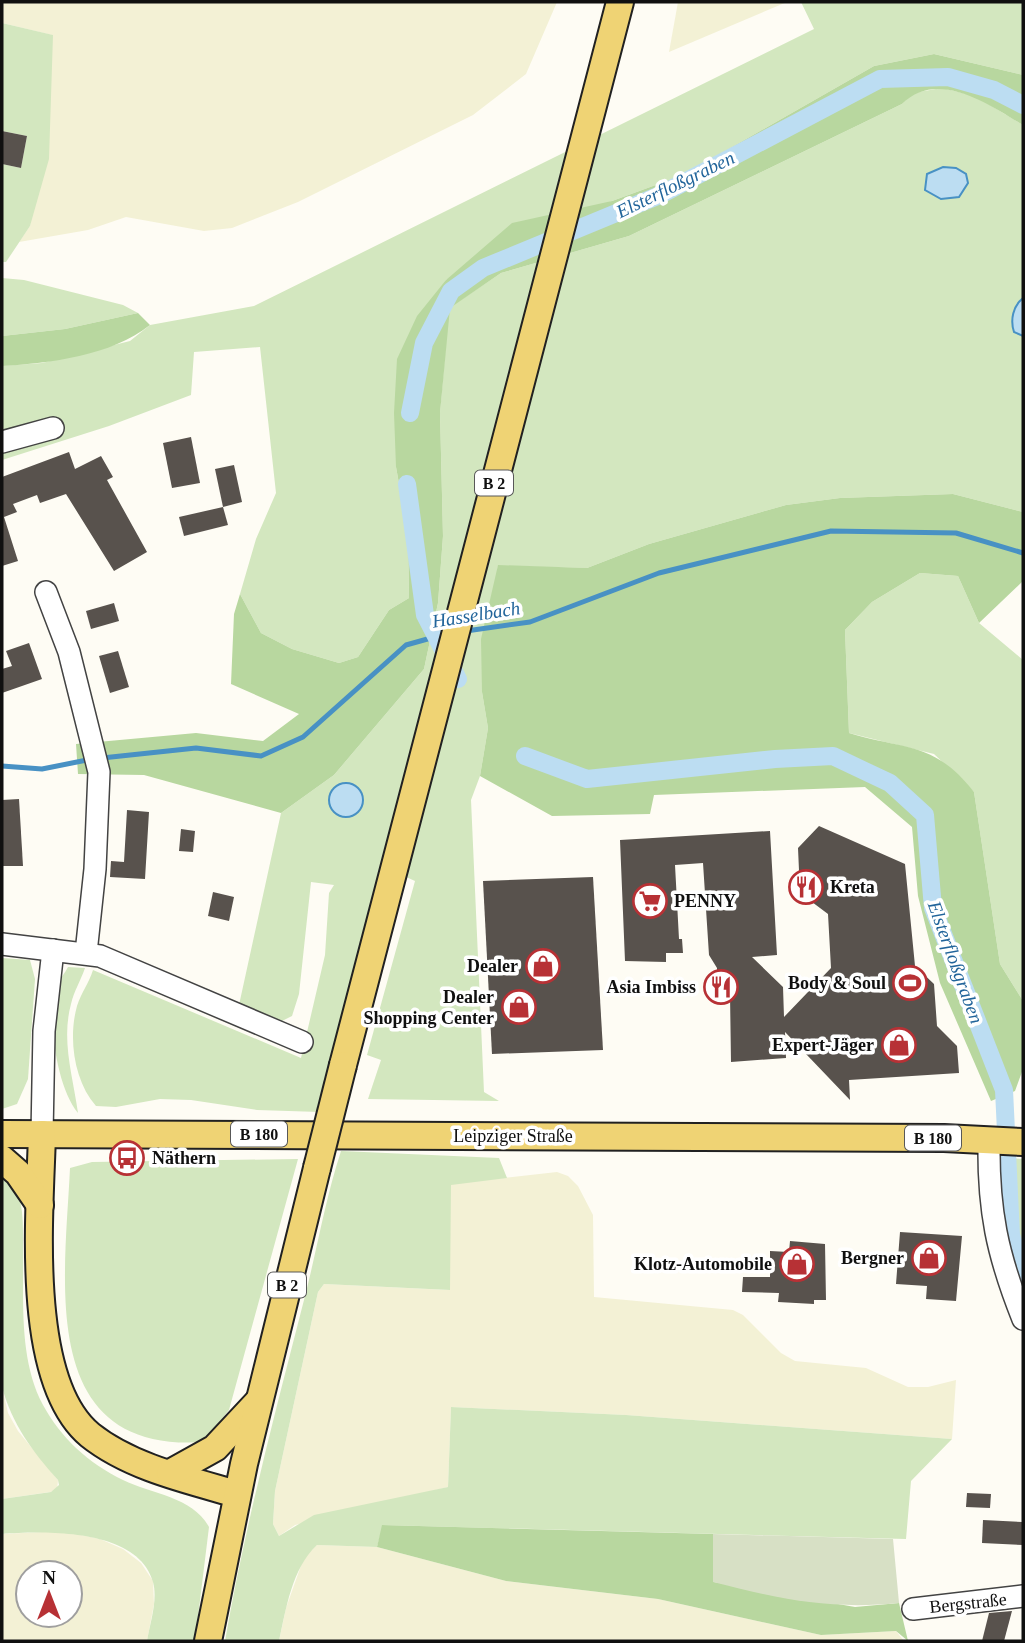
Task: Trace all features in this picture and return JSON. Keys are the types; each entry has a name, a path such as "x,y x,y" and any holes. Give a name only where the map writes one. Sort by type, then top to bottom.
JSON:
{"main road":[{"name":"B 2","path":"208,1641 237,1493 317,1168 620,2"},
{"name":"Leipziger Straße","path":"2,1134 1008,1141"},
{"path":"43,1134 40,1205 46,1345 59,1393 80,1424 109,1448 170,1473 237,1493"},
{"path":"2,1159 18,1173 40,1205"},
{"path":"170,1473 215,1448 259,1400"}],"street":[{"path":"2,442 53,428"},
{"path":"46,592 69,652 95,747 99,772 95,869 86,953"},
{"path":"2,944 86,953 111,960 302,1042"},
{"path":"43,1134 44,1031 54,950"},
{"path":"1008,1141 991,1214 996,1242 1023,1319"},
{"name":"Bergstraße","path":"913,1609 1023,1596"}],"shaded area":[{"path":"2,2 557,2 526,74 473,115 298,202 232,228 204,231 126,217 88,230 19,242 30,226 52,35 2,23"},
{"path":"678,2 787,2 669,52"},
{"path":"557,1172 568,1176 578,1186 593,1215 594,1297 733,1310 743,1315 781,1353 795,1361 866,1368 908,1387 928,1387 956,1380 952,1439 626,1415 451,1407 448,1487 295,1525 279,1536 273,1524 275,1491 318,1292 324,1284 449,1290 450,1184"},
{"path":"2,1387 8,1413 18,1431 58,1480 57,1491 2,1499"},
{"path":"63,1531 100,1539 123,1549 141,1563 153,1581 154,1604 147,1641 2,1641 2,1534"},
{"path":"317,1545 377,1547 506,1581 658,1599 821,1635 896,1631 904,1641 279,1641 286,1608 304,1557"}],"green space":[{"path":"801,2 1023,2 1023,75 934,54 874,66 683,175 612,201 446,280 396,467 408,533 409,598 389,610 358,657 339,663 292,649 261,633 240,594 256,539 276,493 260,347 194,352 191,395 109,426 2,460 2,366 42,363 130,341 150,325 254,306 814,29"},
{"path":"2,23 53,35 49,159 30,226 6,262 2,262 2,164 21,168 27,136 2,131"},
{"path":"934,54 1023,75 1023,125 979,100 947,90 931,89 629,236 501,273 450,308 440,413 443,536 438,603 424,669 334,775 281,813 144,775 78,774 76,744 196,733 263,741 299,714 231,684 234,614 240,594 261,633 292,649 339,663 358,657 389,610 409,598 408,533 396,467 394,413 397,359 417,316 446,280 512,223 612,201 683,175 874,66"},
{"path":"942,88 975,96 1023,125 1023,298 1018,302 1014,332 1023,336 1023,512 953,494 840,498 786,505 649,544 587,568 498,566 482,692 488,728 480,776 471,800 484,1092 499,1101 368,1099 381,1060 367,1055 415,881 384,867 320,1112 257,1110 191,1100 160,1099 116,1107 96,1106 82,1084 73,1045 77,1006 93,970 301,1058 325,955 329,893 334,885 311,882 299,994 292,1016 280,1022 239,1005 281,813 334,775 424,669 438,603 443,536 440,413 449,308 501,273 629,236 902,104 912,93"},
{"path":"2,278 24,280 123,305 138,313 65,329 2,336"},
{"path":"138,313 150,325 117,344 60,360 2,366 2,336 65,329"},
{"path":"953,494 1023,512 1023,581 979,623 958,576 920,573 872,602 845,630 849,733 932,755 974,792 1000,964 1023,1001 1023,1069 1015,1091 991,1101 940,983 918,896 912,827 865,787 654,795 650,814 552,816 480,776 488,728 482,692 481,639 498,565 587,568 649,544 786,505 840,498"},
{"path":"920,573 958,576 979,623 1023,660 1023,1001 1000,964 974,792 934,754 849,733 845,630 872,602"},
{"path":"2,958 30,960 35,979 28,1079 17,1104 2,1109"},
{"path":"68,967 85,968 72,999 67,1031 78,1113 64,1087 53,1034 54,1000 58,984"},
{"path":"341,1151 499,1158 507,1178 451,1185 450,1290 324,1284 318,1292 275,1491 273,1524 279,1536 314,1515 448,1487 451,1407 626,1415 952,1439 911,1481 906,1539 383,1525 377,1547 317,1545 308,1554 291,1590 279,1641 225,1641 261,1470"},
{"path":"999,1157 1023,1159 1023,1289 1010,1255 1003,1224"},
{"path":"298,1159 229,1410 203,1442 149,1438 111,1419 86,1389 72,1351 66,1306 65,1259 70,1168 92,1162"},
{"path":"2,1172 19,1195 23,1225 26,1348 29,1368 43,1405 67,1439 87,1458 123,1480 193,1509 209,1527 195,1641 147,1641 154,1604 153,1582 144,1564 129,1551 110,1542 88,1537 41,1533 2,1534 2,1499 51,1492 59,1485 17,1425 2,1387"},
{"path":"382,1525 713,1534 714,1582 855,1607 899,1603 908,1641 896,1631 821,1635 658,1599 506,1581 377,1547"},
{"path":"713,1534 893,1539 899,1603 850,1605 805,1602 713,1582"}],"water":[{"path":"943,167 956,168 966,174 968,183 959,197 941,199 925,190 927,174"},
{"path":"1023,298 1023,336 1014,332 1012,323 1013,313"},
{"path":"346,783 358,788 363,800 358,812 346,817 334,812 329,800 334,788"}],"building":[{"path":"2,131 27,136 21,168 2,164"},
{"path":"191,437 200,483 172,488 163,443"},
{"path":"69,452 75,469 101,456 113,477 107,480 147,552 114,571 66,494 40,503 37,495 13,504 17,512 4,517 18,561 2,566 2,477"},
{"path":"234,465 242,502 223,507 215,469"},
{"path":"223,507 228,525 184,536 179,517"},
{"path":"114,603 119,621 91,629 86,611"},
{"path":"29,643 42,679 2,693 2,669 12,666 6,651"},
{"path":"118,651 129,687 110,693 99,656"},
{"path":"19,799 23,866 2,866 2,800"},
{"path":"127,810 149,812 145,879 110,877 111,861 124,862"},
{"path":"819,826 905,864 915,966 934,984 937,1026 957,1046 959,1073 849,1080 850,1100 785,1032 786,1058 731,1062 730,994 717,995 717,968 709,955 703,863 675,865 679,939 682,939 683,953 666,953 666,962 625,961 620,840 770,831 777,955 752,957 783,987 784,1017 831,968 828,914 800,893 798,848"},
{"path":"181,829 195,831 193,852 179,851"},
{"name":"Dealer","path":"593,877 603,1050 492,1054 483,881"},
{"path":"213,892 234,897 229,921 208,916"},
{"name":"Bergner","path":"900,1232 962,1236 956,1301 926,1299 927,1286 896,1284"},
{"name":"Klotz-Automobile","path":"790,1241 825,1244 826,1300 814,1300 814,1304 778,1302 779,1293 742,1292 743,1277 770,1277 770,1251 789,1252"},
{"path":"967,1493 991,1494 990,1508 966,1507"},
{"path":"983,1520 1022,1522 1023,1545 982,1543"},
{"path":"1012,1611 1004,1641 982,1641 989,1613"}],"waterway":[{"name":"Elsterfloßgraben","path":"410,413 424,343 451,291 483,268 660,195 880,79 948,77 994,90 1023,105"},
{"name":"Elsterfloßgraben","path":"407,484 425,615 458,679"},
{"name":"Hasselbach","path":"466,631 530,622 659,573 831,531 956,533 1023,553"},
{"name":"Hasselbach","path":"102,758 196,748 261,756 303,737 406,645 449,633"},
{"name":"Elsterfloßgraben","path":"525,756 587,779 775,759 833,756 890,783 925,815 933,908 1004,1090 1011,1235 1023,1275"},
{"name":"Hasselbach","path":"2,766 42,769 92,759"}],"place":[{"name":"Kreta","path":"806,887"},
{"name":"PENNY","path":"650,901"},
{"name":"Dealer","path":"543,966"},
{"name":"Body & Soul","path":"910,983"},
{"name":"Asia Imbiss","path":"721,987"},
{"name":"Dealer Shopping Center","path":"519,1007"},
{"name":"Expert-Jäger","path":"899,1045"},
{"name":"Näthern","path":"127,1158"},
{"name":"Bergner","path":"929,1258"},
{"name":"Klotz-Automobile","path":"797,1264"}]}
